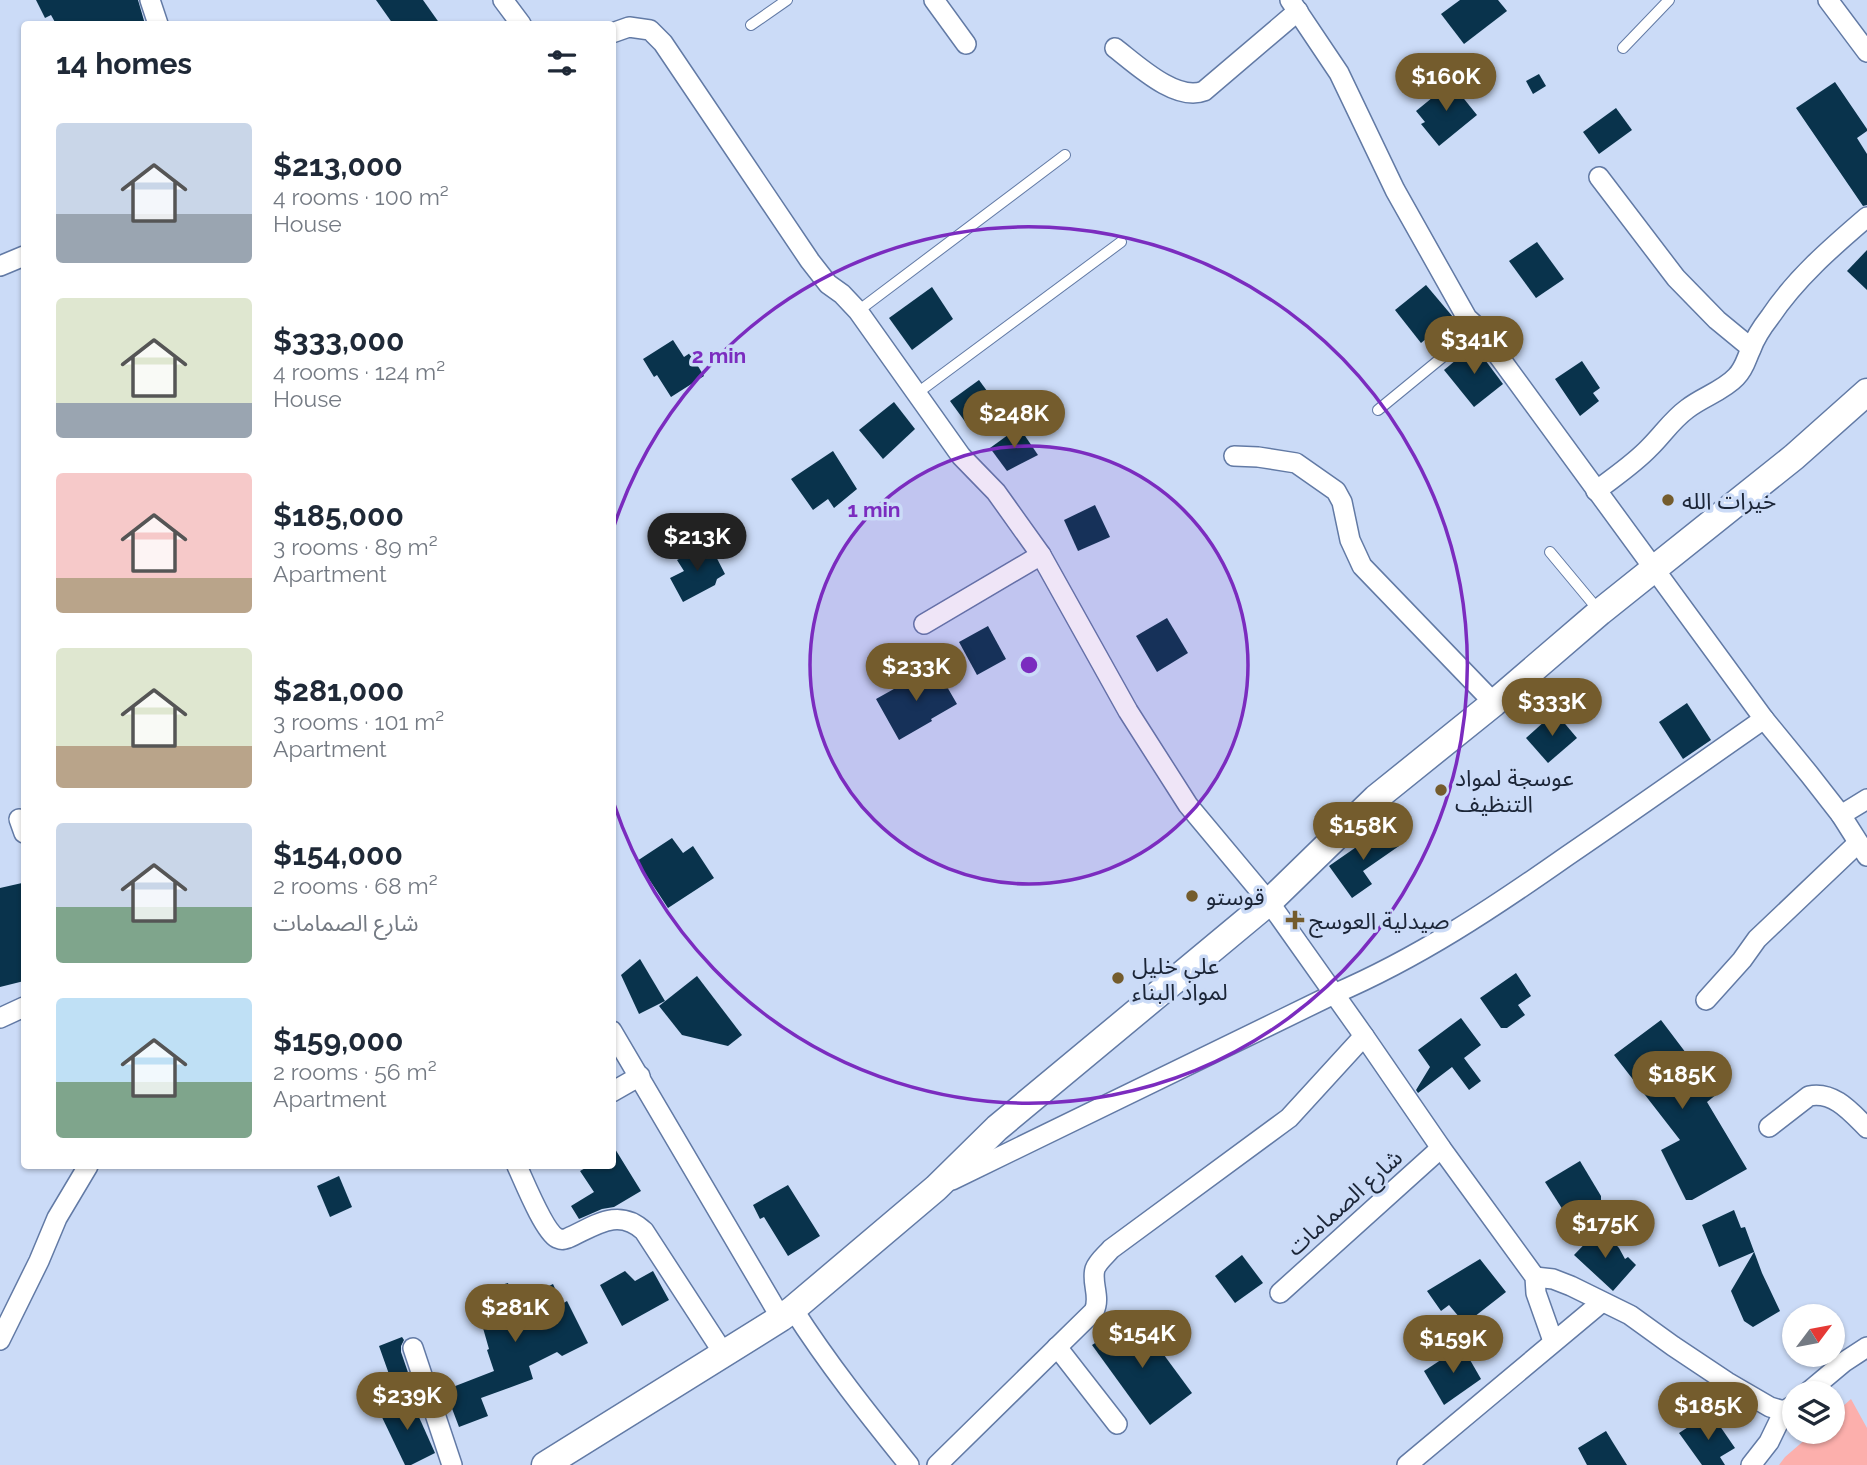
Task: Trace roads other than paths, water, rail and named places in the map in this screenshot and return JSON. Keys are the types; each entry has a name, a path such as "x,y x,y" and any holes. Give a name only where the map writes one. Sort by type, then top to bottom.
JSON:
{"street":[{"path":"150,0 157,21"},
{"path":"503,0 519,21"},
{"path":"934,0 966,44"},
{"path":"1828,0 1867,52"},
{"path":"1115,48 1173,90 1198,93 1204,91 1294,5 1339,73 1395,190 1467,318 1478,328 1764,719 1810,774 1863,849 1758,939 1706,1000"},
{"path":"616,32 629,27 650,30 663,43 810,261 828,284 858,311 961,456 996,492 1041,555 1128,710 1188,805 1269,902 1535,1277 1536,1293 1553,1341"},
{"path":"1600,177 1676,278 1717,320 1751,348"},
{"path":"1596,491 1624,471 1689,407 1735,379 1746,364 1751,348 1770,316 1794,284 1867,217"},
{"path":"0,266 21,258"},
{"path":"545,1465 787,1313 936,1188 997,1128 1269,902 1376,798 1494,703 1600,612 1794,457 1867,392"},
{"path":"1234,456 1296,463 1336,491 1342,502 1350,540 1362,566 1494,703"},
{"path":"924,624 1041,555"},
{"path":"936,1188 1374,977 1431,946 1496,906 1764,719"},
{"path":"1841,816 1867,799"},
{"path":"0,1018 21,1008"},
{"path":"937,1465 1094,1311 1098,1301 1095,1269 1111,1249 1289,1118 1364,1036"},
{"path":"616,1037 787,1313 813,1340 909,1465"},
{"path":"616,1090 640,1076"},
{"path":"1769,1127 1809,1096 1818,1094 1828,1096 1848,1109 1867,1128"},
{"name":"شارع الصمامات","path":"1280,1293 1441,1148"},
{"path":"0,1340 57,1218 86,1169"},
{"path":"518,1169 542,1217 555,1237 561,1240 612,1219 624,1218 637,1224 724,1354"},
{"path":"1535,1277 1553,1279 1572,1286 1630,1315 1727,1382 1770,1407 1782,1408"},
{"path":"1407,1465 1602,1302"},
{"path":"1057,1347 1117,1424"},
{"path":"1821,1381 1867,1347"},
{"path":"413,1348 452,1465"},
{"path":"1751,1465 1782,1420"}],"lane":[{"path":"751,25 787,0"},
{"path":"1623,48 1669,0"},
{"path":"858,311 1065,155"},
{"path":"916,394 1121,242"},
{"path":"1378,410 1478,328"},
{"path":"1550,552 1600,612"}],"place":[{"name":"خيرات الله","path":"1668,500"},
{"name":"عوسجة لمواد التنظيف","path":"1441,790"},
{"name":"قوستو","path":"1192,896"},
{"name":"صيدلية العوسج","path":"1295,920"},
{"name":"علي خليل لمواد البناء","path":"1118,978"}]}
